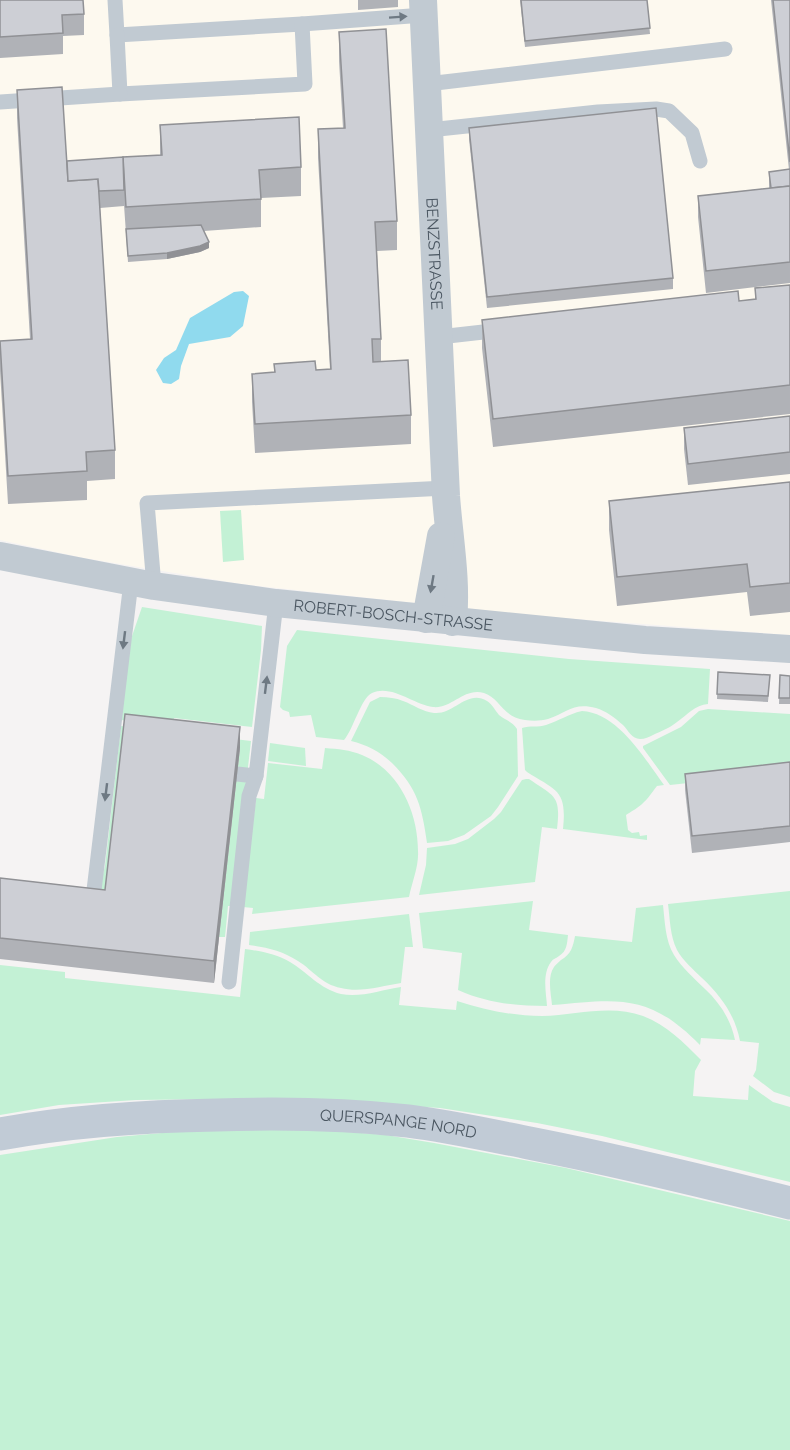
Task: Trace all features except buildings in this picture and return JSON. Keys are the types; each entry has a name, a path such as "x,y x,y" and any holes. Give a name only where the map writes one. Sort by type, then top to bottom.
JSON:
{"main road":[{"name":"QUERSPANGE NORD","path":"0,1134 60,1124 152,1117 252,1114 373,1118 436,1125 585,1154 790,1203"}],"street":[{"name":"BENZSTRASSE","path":"423,8 446,498 438,549 439,620"},
{"name":"ROBERT-BOSCH-STRASSE","path":"0,556 142,584 276,603 645,640 790,649"}],"lane":[{"path":"115,0 120,94"},
{"path":"117,35 371,19 423,8"},
{"path":"0,102 306,84 302,24"},
{"path":"427,84 725,49"},
{"path":"429,130 598,112 656,109 669,111 692,133 699,161"},
{"path":"439,336 513,328"},
{"path":"92,910 142,584 147,503 446,498"},
{"path":"229,982 249,796 256,776 276,603"},
{"path":"237,774 256,776"}],"shaded area":[{"path":"0,0 790,0 790,635 535,616 241,584 84,558 0,540"}],"green space":[{"path":"241,510 244,560 223,562 220,511"},
{"path":"142,607 262,626 252,727 174,718 173,726 121,720 131,639"},
{"path":"297,630 569,659 710,669 708,704 695,708 668,728 637,739 614,717 596,708 576,707 548,719 531,721 512,716 484,693 470,693 446,705 433,707 395,693 380,691 372,693 364,701 344,740 316,737 311,715 290,717 289,712 280,707 287,646"},
{"path":"380,697 398,699 434,713 441,713 473,698 480,698 489,702 499,715 517,729 518,776 491,816 464,835 448,841 427,843 421,809 401,772 382,755 351,741 370,702"},
{"path":"708,709 790,714 790,772 670,785 643,746 681,727 699,711"},
{"path":"582,711 595,714 619,728 664,785 657,786 642,804 626,815 628,830 632,833 639,832 640,836 647,835 647,840 563,829 563,806 558,793 525,770 522,728 543,726"},
{"path":"121,726 169,732 105,911 99,891 105,866"},
{"path":"201,735 251,741 232,906 228,906 225,937 219,937 240,748"},
{"path":"270,743 305,748 306,766 268,761"},
{"path":"325,748 353,752 375,762 396,782 404,794 414,822 418,851 409,897 252,914 253,908 243,907 256,798 264,799 268,763 322,769"},
{"path":"529,779 554,798 558,809 557,829 542,827 535,882 419,895 426,865 427,848 455,844 468,839 501,812 522,780"},
{"path":"790,891 790,1097 774,1092 753,1076 756,1070 759,1043 740,1041 731,1014 721,999 679,954 673,939 668,904"},
{"path":"533,901 529,930 568,935 565,950 552,961 546,972 547,1006 502,1003 458,990 462,953 423,948 419,913"},
{"path":"663,905 667,937 674,955 684,969 720,1006 728,1019 735,1040 701,1038 700,1045 665,1016 632,1003 596,1001 552,1005 550,986 552,971 569,953 575,936 632,942 636,908"},
{"path":"409,914 413,947 405,947 401,983 363,989 341,988 323,980 286,955 268,948 249,945 250,932"},
{"path":"245,949 285,959 320,984 341,994 363,994 401,987 399,1005 456,1010 457,1001 489,1010 520,1015 542,1016 606,1010 643,1016 667,1029 701,1060 695,1071 693,1096 748,1100 749,1085 773,1102 790,1107 790,1182 602,1136 440,1108 219,1099 136,1100 59,1105 0,1115 0,965 65,972 65,978 240,997"},
{"path":"217,1128 312,1129 386,1135 566,1168 790,1221 790,1450 0,1450 0,1155 117,1137"}],"water":[{"path":"243,291 249,296 243,326 230,337 189,344 179,379 171,384 163,383 156,370 164,358 176,350 190,318 234,292"}]}
